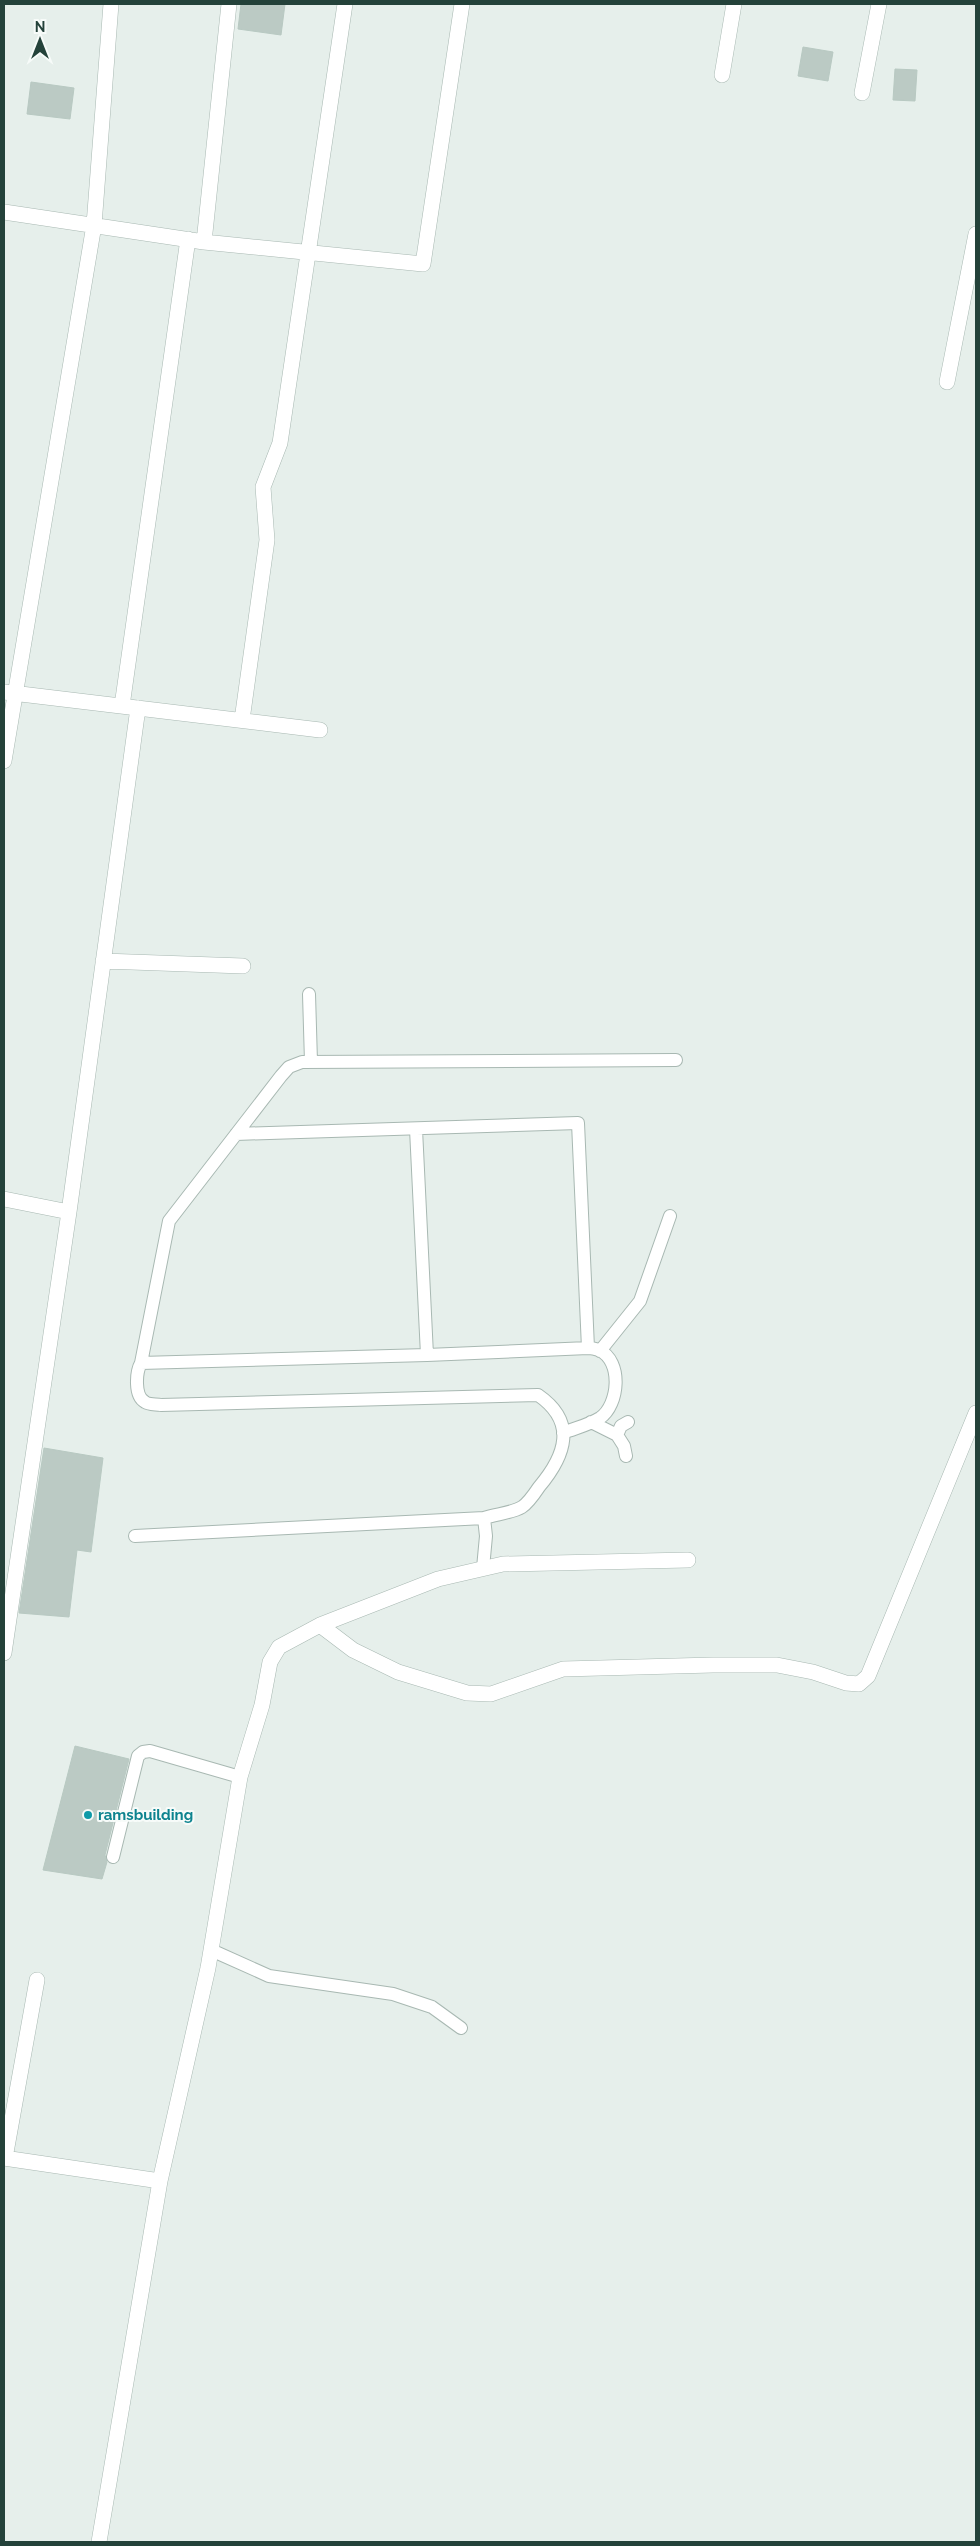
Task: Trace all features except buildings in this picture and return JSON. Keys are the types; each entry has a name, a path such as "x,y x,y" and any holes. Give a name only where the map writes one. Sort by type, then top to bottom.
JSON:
{"street":[{"path":"4,761 9,693 94,225 111,4"},
{"path":"204,242 229,4"},
{"path":"242,720 268,540 263,487 280,443 346,4"},
{"path":"4,212 204,242 423,264 462,4"},
{"path":"722,75 734,4"},
{"path":"862,93 879,4"},
{"path":"947,382 975,253 976,234"},
{"path":"122,706 188,239"},
{"path":"9,693 320,730"},
{"path":"4,1653 69,1212 138,708"},
{"path":"103,961 243,966"},
{"path":"4,1199 69,1212"},
{"path":"320,1625 353,1650 398,1672 466,1693 491,1694 563,1669 713,1664 777,1664 813,1672 846,1683 859,1684 868,1676 976,1413"},
{"path":"99,2542 160,2181 211,1950 240,1777 262,1705 270,1662 279,1647 320,1625 438,1578 503,1564 688,1560"},
{"path":"38,1980 4,2158 160,2181"}],"lane":[{"path":"309,994 311,1062"},
{"path":"134,1536 484,1518 522,1507 549,1475 561,1456 564,1440 561,1420 552,1405 538,1395 161,1405 145,1403 140,1398 137,1370 141,1363 169,1221 289,1067 302,1062 676,1060"},
{"path":"236,1134 578,1123 588,1348"},
{"path":"416,1129 427,1355"},
{"path":"600,1351 640,1301 670,1216"},
{"path":"141,1363 427,1355 588,1348 600,1351 612,1363 616,1381 614,1399 600,1418 563,1432"},
{"path":"591,1422 617,1435 624,1446 626,1456"},
{"path":"617,1435 621,1426 628,1422"},
{"path":"483,1568 486,1536 484,1518"},
{"path":"114,1857 138,1756 143,1752 150,1751 240,1777"},
{"path":"211,1950 270,1976 393,1994 432,2007 461,2028"}],"place":[{"name":"ramsbuilding","path":"88,1815"}]}
